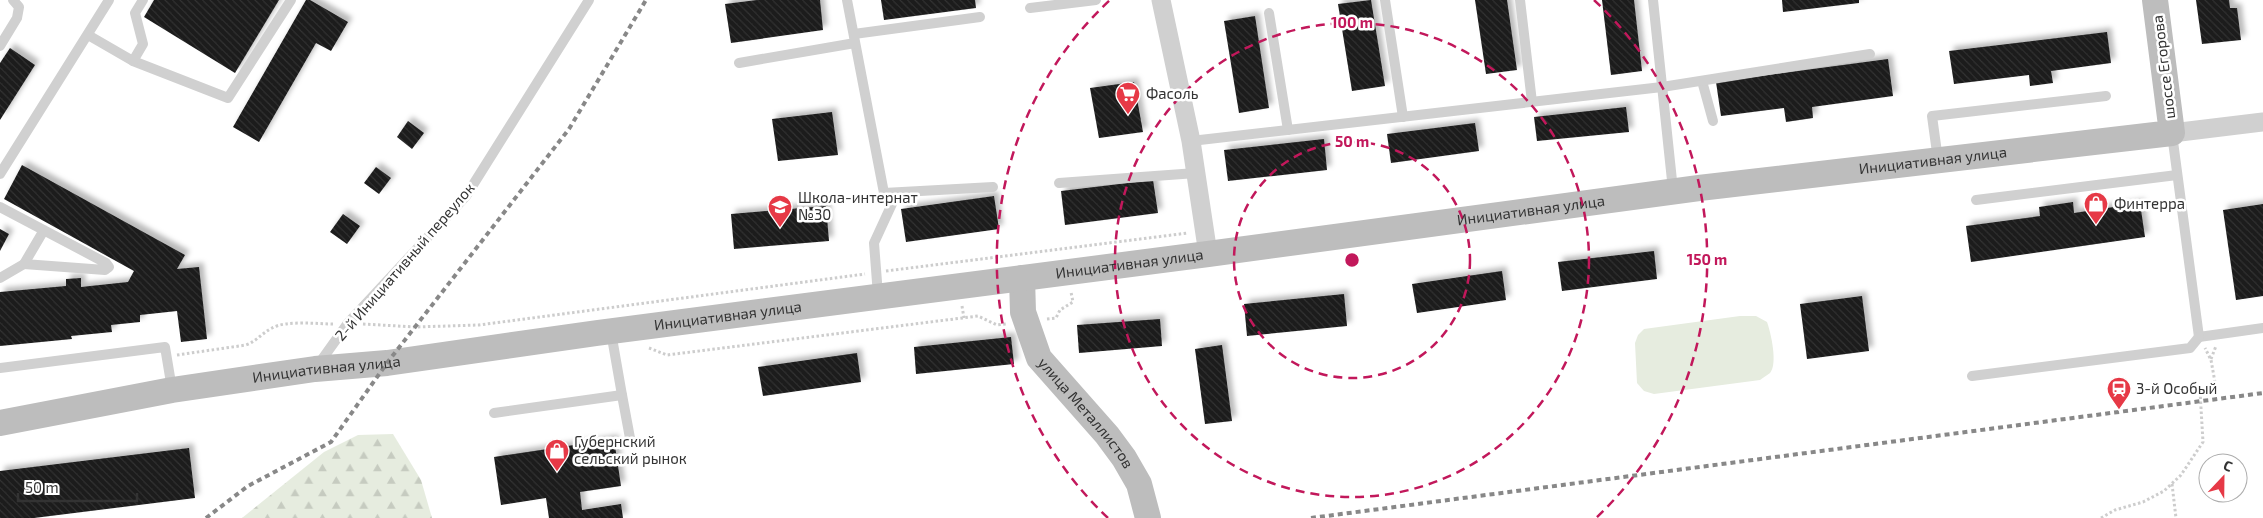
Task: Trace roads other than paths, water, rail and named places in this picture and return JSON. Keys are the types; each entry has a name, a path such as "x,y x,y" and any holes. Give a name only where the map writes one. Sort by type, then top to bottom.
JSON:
{"main road":[{"name":"шоссе Егорова","path":"2156,0 2172,133"},
{"name":"Инициативная улица","path":"0,423 172,390 315,369 387,363 611,331 640,315 877,284 1022,278 1062,260 1206,242 1673,192 2172,133"},
{"name":"улица Металлистов","path":"1022,278 1023,312 1039,358 1108,435 1124,458 1139,484 1148,518"}],"street":[{"path":"1161,0 1191,141 1206,242"},
{"name":"Инициативная улица","path":"2172,133 2263,122"}],"lane":[{"path":"0,46 17,18 19,7 13,0"},
{"path":"0,174 109,0"},
{"path":"133,61 143,44 135,13 143,0"},
{"path":"88,35 133,61 228,98 291,0"},
{"name":"2-й Инициативный переулок","path":"315,369 348,324 466,196 589,0"},
{"path":"847,0 884,193 993,187"},
{"path":"1030,8 1096,0"},
{"path":"1385,0 1404,117"},
{"path":"1520,0 1532,102"},
{"path":"1653,0 1673,192"},
{"path":"1269,13 1288,130"},
{"path":"738,64 854,38 980,17"},
{"path":"1191,141 1662,87 1870,54"},
{"path":"1702,81 1713,121"},
{"path":"1938,160 1932,116 2106,96"},
{"path":"2172,133 2199,337"},
{"path":"1059,183 1196,173"},
{"path":"1976,200 2177,176"},
{"path":"877,284 874,243 897,193"},
{"path":"0,207 106,263 109,267 105,270 24,264"},
{"path":"0,278 24,264 44,230"},
{"path":"1972,376 2190,348 2199,337 2263,328"},
{"path":"611,331 630,438"},
{"path":"0,368 165,347 172,390"},
{"path":"494,413 622,395"}],"railway":[{"path":"206,518 248,486 331,442 387,363 569,129 646,0"},
{"path":"1311,518 2263,393"}],"place":[{"name":"Фасоль","path":"1128,115"},
{"name":"Финтерра","path":"2096,225"},
{"name":"Школа-интернат №30","path":"780,228"},
{"name":"3-й Особый","path":"2119,410"},
{"name":"Губернский сельский рынок","path":"557,472"}]}
